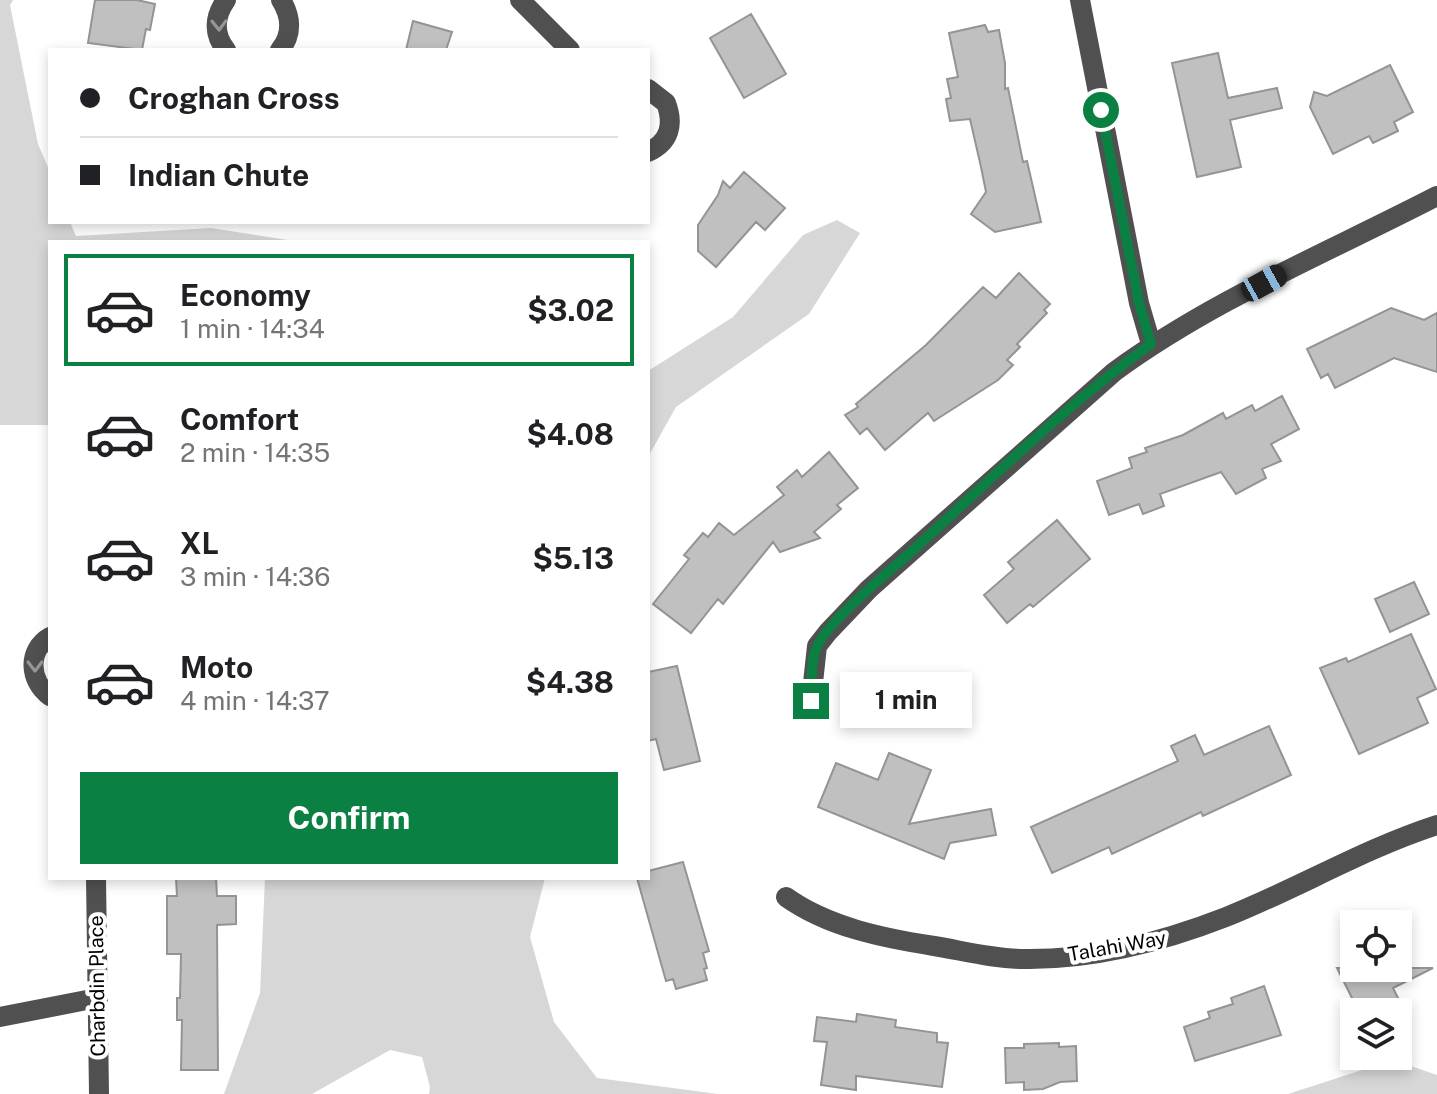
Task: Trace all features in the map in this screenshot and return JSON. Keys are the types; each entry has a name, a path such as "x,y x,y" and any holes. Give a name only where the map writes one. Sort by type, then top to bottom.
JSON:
{"street":[{"path":"225,48 217,35 216,23 218,11 226,0"},
{"path":"281,0 290,22 289,34 281,48"},
{"path":"520,0 568,48"},
{"path":"1080,0 1139,303 1151,344"},
{"path":"650,91 666,103 671,125 661,145 650,151"},
{"path":"811,701 817,646 828,632 869,589 1114,372 1151,344 1285,271 1437,196"},
{"path":"48,638 35,653 33,665 35,679 48,694"},
{"name":"Talahi Way","path":"786,897 805,910 857,930 920,944 1024,959 1100,953 1145,944 1228,916 1370,849 1437,825"},
{"name":"Charbdin Place","path":"96,880 99,1094"},
{"path":"0,1017 97,998"}],"shaded area":[{"path":"0,0 13,0 10,5 38,144 48,167 48,224 71,224 76,236 211,228 287,240 48,240 48,425 0,425"},
{"path":"837,220 860,233 809,314 676,407 650,453 650,370 733,317 803,235"},
{"path":"265,880 544,880 530,937 554,1022 597,1078 718,1094 429,1094 422,1057 390,1050 312,1094 224,1094 260,993"},
{"path":"1412,1066 1437,1075 1437,1094 1288,1094 1362,1070 1412,1070"}],"building":[{"path":"95,0 137,0 155,4 142,48 88,43"},
{"path":"751,14 786,74 744,98 710,38"},
{"path":"413,21 452,32 447,48 406,48"},
{"path":"985,25 988,32 999,30 1005,63 1005,89 1008,88 1023,162 1027,161 1041,222 995,232 971,214 986,192 981,167 970,119 950,121 946,99 951,98 947,79 958,77 949,33"},
{"path":"1218,53 1228,98 1277,88 1282,108 1230,120 1241,167 1197,177 1172,63"},
{"path":"1390,65 1413,112 1394,122 1398,131 1373,143 1369,136 1333,154 1310,107 1314,92 1327,96"},
{"path":"744,172 785,208 765,230 756,222 716,267 698,251 698,225 718,195 723,181 730,188"},
{"path":"1019,273 1050,304 1044,310 1047,313 1017,344 1020,347 1007,360 1013,365 998,380 934,421 928,413 885,450 867,428 860,434 845,415 858,407 856,404 926,345 983,287 996,298"},
{"path":"1391,308 1424,320 1437,313 1437,372 1394,358 1335,388 1328,374 1321,378 1307,349"},
{"path":"1282,396 1299,429 1271,444 1281,461 1262,469 1266,478 1236,494 1221,472 1160,494 1164,506 1143,514 1139,504 1109,515 1097,481 1132,468 1129,458 1147,452 1145,448 1183,435 1223,413 1226,419 1252,405 1255,411"},
{"path":"829,452 858,488 837,505 841,509 814,532 820,538 780,552 773,542 723,604 718,599 691,633 653,604 689,559 684,555 703,533 708,537 719,523 734,535 784,495 777,487 797,470 802,477"},
{"path":"1057,520 1090,559 1033,607 1030,604 1007,623 984,595 1014,569 1008,562"},
{"path":"1414,582 1429,614 1390,632 1375,599"},
{"path":"1411,634 1436,689 1417,698 1428,723 1359,754 1320,668 1346,658 1348,662"},
{"path":"677,666 700,761 664,770 656,739 650,740 650,672"},
{"path":"1269,726 1291,775 1203,816 1201,812 1112,854 1109,847 1052,873 1031,827 1178,761 1171,746 1195,735 1204,755"},
{"path":"889,753 931,770 909,824 991,809 996,835 950,843 944,859 818,807 836,763 878,780"},
{"path":"683,862 709,951 703,953 707,980 676,989 673,979 666,981 638,880 650,880 650,870"},
{"path":"176,880 216,880 217,896 236,896 236,924 217,925 218,1070 181,1070 182,1020 177,1020 177,998 180,998 181,954 167,954 167,896 177,896"},
{"path":"1412,968 1433,968 1412,978"},
{"path":"1344,982 1405,982 1393,988 1398,998 1352,998"},
{"path":"1264,986 1281,1035 1195,1061 1184,1027 1210,1018 1208,1012 1233,1004 1231,998"},
{"path":"857,1014 896,1020 895,1027 937,1033 937,1042 948,1043 942,1087 856,1076 856,1090 821,1085 827,1042 814,1041 817,1017 856,1022"},
{"path":"1059,1043 1059,1047 1076,1046 1077,1081 1024,1090 1024,1082 1006,1083 1005,1048"}],"route":[{"path":"811,701 817,646 828,632 869,589 1058,420 1151,344 1139,303 1101,110"}]}
